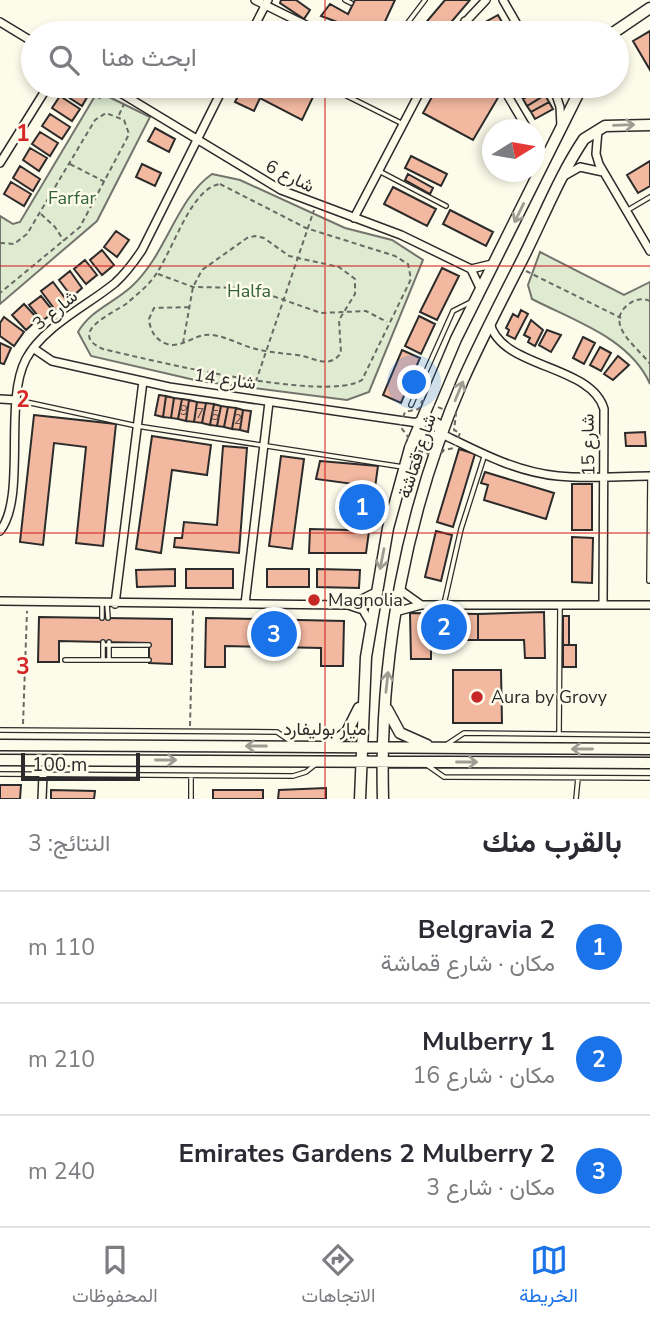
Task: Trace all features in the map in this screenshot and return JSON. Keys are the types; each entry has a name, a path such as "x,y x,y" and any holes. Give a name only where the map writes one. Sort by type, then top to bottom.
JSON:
{"street":[{"path":"255,0 267,3 300,21"},
{"path":"465,21 486,0"},
{"path":"503,0 515,21"},
{"path":"257,21 267,3"},
{"path":"629,21 649,7"},
{"path":"0,22 21,35"},
{"path":"0,163 41,98"},
{"name":"شارع 6","path":"132,98 250,174 316,205 401,235 471,269"},
{"name":"شارع 3","path":"0,531 10,506 17,400 22,369 33,348 130,267 142,250 218,98"},
{"path":"354,218 416,98"},
{"path":"509,98 522,119"},
{"path":"557,98 561,130"},
{"name":"شارع قماشة","path":"545,161 575,98"},
{"path":"650,125 599,128 596,154 604,173 650,251"},
{"name":"شارع قماشة","path":"383,799 385,705 395,612 398,588 420,500 442,434 490,323 584,139 599,128"},
{"path":"565,176 588,166 604,173"},
{"name":"شارع قماشة","path":"360,799 360,747 371,624 405,467 418,423 439,376 534,182"},
{"path":"481,290 471,269 494,263"},
{"path":"478,348 502,344 490,323"},
{"name":"شارع 15","path":"502,344 597,393 604,409 603,605"},
{"name":"شارع 14","path":"33,348 52,361 143,381 418,423"},
{"path":"426,371 439,376"},
{"path":"108,604 143,381"},
{"path":"0,399 17,400"},
{"path":"245,604 269,402"},
{"path":"418,423 433,421 442,434 485,455 540,474 650,476"},
{"path":"398,588 421,605"},
{"path":"348,605 376,592"},
{"path":"0,601 348,605 363,610 371,624"},
{"path":"395,612 421,605 650,606"},
{"path":"326,747 350,728 364,695"},
{"path":"385,705 400,733 440,748"},
{"name":"ميار بوليفارد","path":"0,745 650,749"},
{"name":"ميار بوليفارد","path":"0,760 650,763"},
{"path":"42,799 43,775"}],"lane":[{"path":"345,0 351,3"},
{"path":"409,21 425,0"},
{"path":"351,98 403,124"},
{"path":"379,171 446,206"},
{"path":"626,211 650,197"},
{"path":"411,405 453,311 462,304 475,302"},
{"path":"17,400 137,426 405,467"},
{"path":"443,605 461,529 485,455"},
{"path":"649,581 650,476"},
{"path":"105,618 108,604"},
{"path":"559,734 560,605"},
{"path":"106,643 149,645"},
{"path":"103,660 106,643"},
{"path":"106,643 109,660"},
{"path":"65,660 149,660"},
{"path":"0,730 277,732 297,747"},
{"path":"440,748 455,736 464,733 650,734"},
{"path":"0,774 297,775 318,761"},
{"path":"424,761 444,777 650,778"},
{"path":"191,776 191,799"},
{"path":"576,799 578,778"}],"path":[{"path":"118,116 128,98"},
{"path":"0,243 14,244 22,241 94,120 106,113 124,120 129,134 87,217 64,241 0,293"},
{"path":"69,164 105,182"},
{"path":"212,185 228,186 306,228 395,256 408,264 411,279 388,323 368,374 355,385 338,387 255,380 187,369 103,349 92,341 91,327 95,322 126,303 158,273 199,195 212,185"},
{"path":"251,399 264,351 316,205"},
{"path":"40,213 55,227 64,241"},
{"path":"183,343 193,287 208,263 230,252 247,238 264,238 282,253 339,267 355,279 355,294 341,314 339,327 342,346 337,358 331,362 264,351 207,334 183,343 167,344 159,340 150,327 150,313 160,306 174,309 189,307"},
{"path":"519,267 621,318"},
{"path":"158,273 193,287 239,286 321,313 366,311 388,323"},
{"path":"650,301 636,300 629,304 621,318 625,337 650,364"},
{"path":"23,730 27,603"},
{"path":"189,731 193,604"}],"green space":[{"name":"Farfar","path":"94,98 111,98 150,117 97,221 0,304 0,216 13,224 20,222"},
{"name":"Halfa","path":"212,174 240,180 345,228 392,240 423,260 369,392 347,400 199,381 91,356 78,332 83,324 124,293 143,274 189,198"},
{"path":"540,252 624,295 650,282 650,384 641,368 615,343 583,323 532,299 528,285"}],"building":[{"path":"281,0 296,0 310,10 304,19 280,3"},
{"path":"355,0 395,0 385,21 334,21 321,16 330,4 348,14"},
{"path":"445,0 470,0 452,21 427,21"},
{"path":"498,15 501,21 487,21"},
{"path":"650,31 650,70 633,41"},
{"path":"59,98 63,98 80,109 72,121 52,108"},
{"path":"70,98 87,98 82,106"},
{"path":"237,98 260,98 254,111 235,102"},
{"path":"260,98 313,98 302,120"},
{"path":"431,98 498,98 485,119 482,119 482,125 473,140 423,113"},
{"path":"525,98 540,98 527,106"},
{"path":"540,98 547,98 549,102 531,112 527,106"},
{"path":"549,102 553,109 535,119 531,112"},
{"path":"50,114 70,127 62,139 42,126"},
{"path":"155,128 175,139 169,152 148,141"},
{"path":"40,132 58,143 50,156 32,144"},
{"path":"30,148 47,158 39,171 23,160"},
{"path":"411,156 447,174 441,186 405,168"},
{"path":"650,161 650,186 638,193 627,175"},
{"path":"142,164 161,173 155,186 136,177"},
{"path":"20,166 40,179 33,191 13,178"},
{"path":"408,174 433,188 430,194 405,180"},
{"path":"11,182 31,194 24,206 4,194"},
{"path":"393,187 436,209 427,226 384,204"},
{"path":"450,210 493,232 486,246 443,224"},
{"path":"116,231 129,240 117,257 104,247"},
{"path":"102,250 114,265 102,275 90,260"},
{"path":"85,260 97,275 86,284 74,269"},
{"path":"442,268 459,276 437,320 420,312"},
{"path":"70,271 82,288 72,297 59,280"},
{"path":"53,282 68,302 56,311 41,291"},
{"path":"41,296 54,312 42,321 29,305"},
{"path":"24,304 38,319 26,330 12,315"},
{"path":"521,310 528,314 515,339 507,335 509,330 506,328 513,314 518,317"},
{"path":"419,316 435,324 421,354 405,346"},
{"path":"4,317 24,332 14,346 0,336 0,323"},
{"path":"531,320 543,330 535,346 528,342 530,338 524,335"},
{"path":"547,330 561,335 551,352 539,345"},
{"path":"583,337 595,343 584,364 573,358"},
{"path":"0,343 11,348 4,364 0,363"},
{"path":"600,347 611,353 601,371 590,365"},
{"path":"402,350 420,358 401,403 383,395"},
{"path":"618,356 629,365 613,380 604,374"},
{"path":"159,395 166,396 163,417 155,415"},
{"path":"166,396 174,398 171,418 163,417"},
{"path":"174,398 182,399 178,419 171,418"},
{"path":"182,399 189,400 186,421 178,419"},
{"path":"189,400 197,402 194,422 186,421"},
{"path":"197,402 206,403 202,423 194,422"},
{"path":"206,403 214,404 210,425 202,423"},
{"path":"214,404 221,406 217,426 210,425"},
{"path":"221,406 228,407 224,427 217,426"},
{"path":"228,407 236,408 232,429 224,427"},
{"path":"236,408 243,410 240,430 232,429"},
{"path":"243,410 251,411 248,432 240,430"},
{"path":"34,415 116,424 103,546 76,543 86,447 54,443 43,545 20,542"},
{"path":"645,432 646,446 626,446 625,433"},
{"path":"152,436 211,445 207,475 172,470 161,553 136,549"},
{"path":"223,446 247,448 239,553 174,547 175,538 182,538 184,522 217,525"},
{"path":"459,449 475,454 453,527 437,522"},
{"path":"281,456 304,459 292,549 269,546"},
{"path":"320,461 378,466 366,553 309,553 310,529 349,530 354,484 316,479"},
{"path":"485,472 554,493 546,519 484,500 488,485 481,483"},
{"path":"572,484 592,484 592,530 572,530"},
{"path":"436,531 452,535 441,581 425,577"},
{"path":"572,537 593,538 592,583 572,582"},
{"path":"175,569 175,586 137,587 136,570"},
{"path":"186,569 233,569 233,588 186,588"},
{"path":"267,569 309,569 309,587 267,587"},
{"path":"317,569 360,570 359,588 317,587"},
{"path":"544,612 545,658 525,658 524,640 478,640 478,614"},
{"path":"410,613 478,614 478,640 431,640 431,659 411,659"},
{"path":"563,616 569,616 569,645 563,645"},
{"path":"39,617 172,619 172,664 149,663 149,643 59,641 59,662 38,662"},
{"path":"206,618 344,621 343,666 321,666 321,648 225,646 225,667 205,667"},
{"path":"563,645 576,645 576,667 563,667"},
{"name":"Aura by Grovy","path":"453,670 501,670 502,723 453,723"},
{"path":"0,785 21,785 20,799 0,799"},
{"path":"326,788 326,799 278,799 279,790"},
{"path":"51,790 95,791 94,799 51,799"},
{"path":"213,790 263,790 263,799 213,799"}],"place":[{"name":"Belgravia 2","path":"362,507"},
{"name":"Magnolia","path":"314,600"},
{"name":"Mulberry 1","path":"444,627"},
{"name":"Emirates Gardens 2 Mulberry 2","path":"274,634"},
{"name":"Aura by Grovy","path":"477,697"}]}
